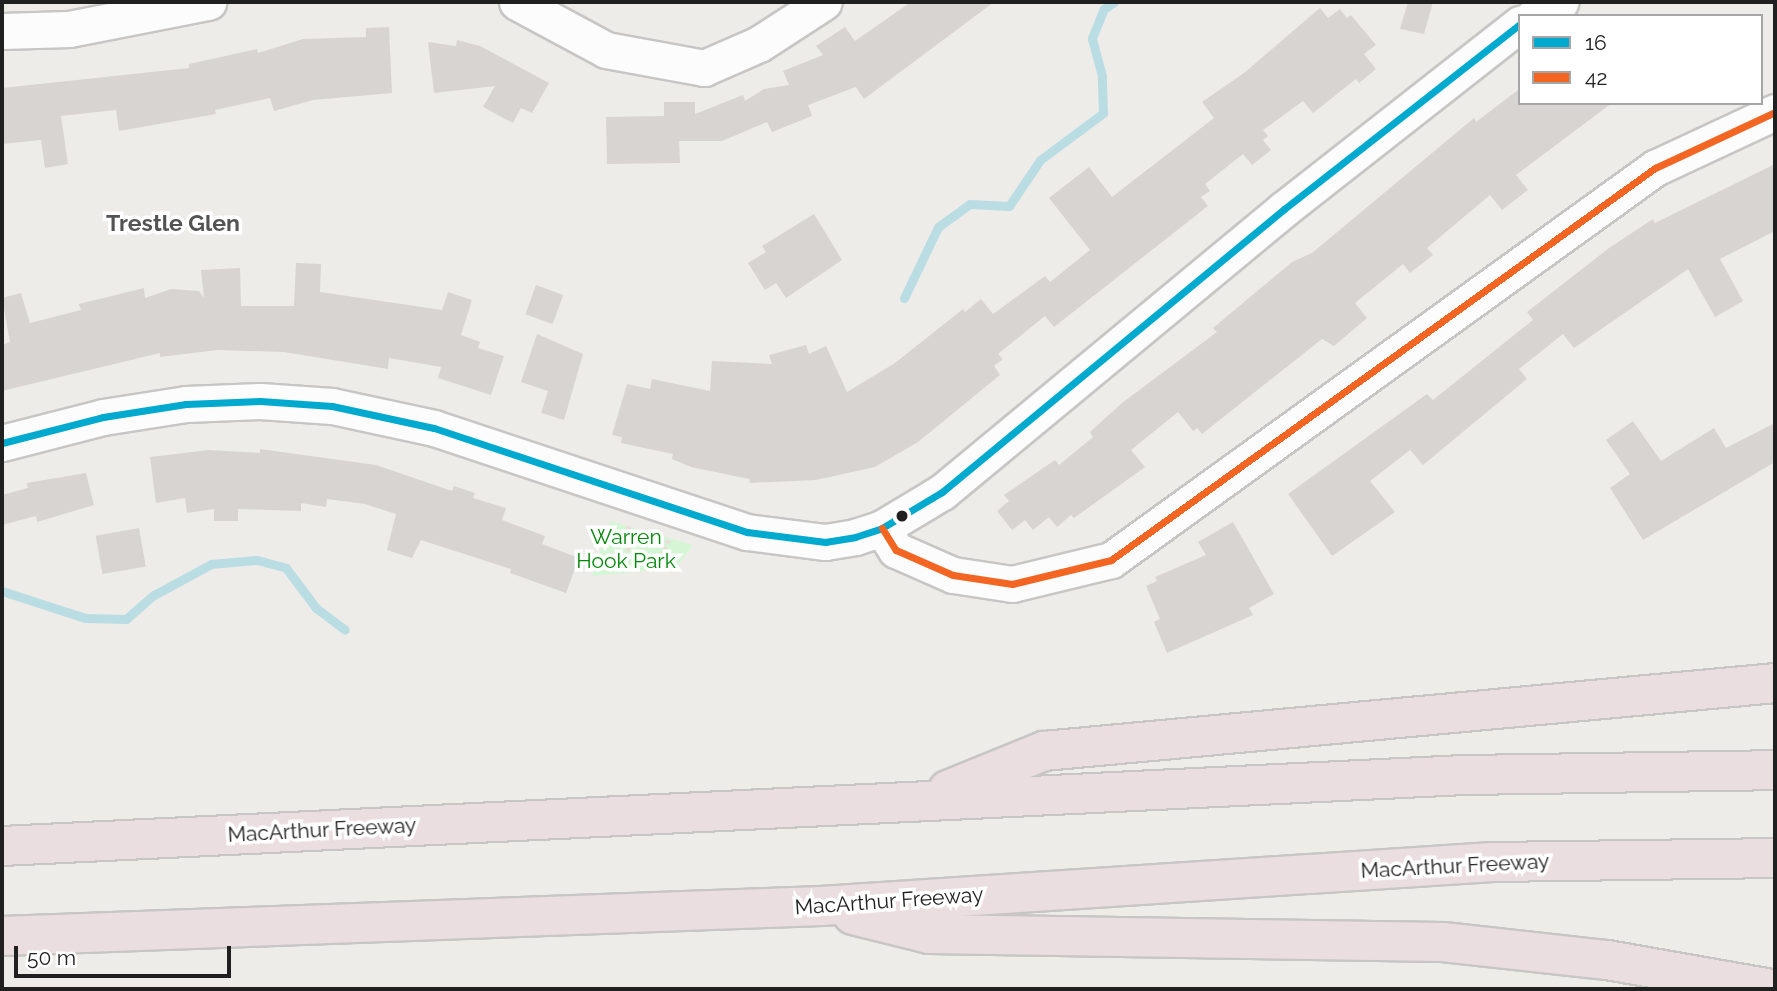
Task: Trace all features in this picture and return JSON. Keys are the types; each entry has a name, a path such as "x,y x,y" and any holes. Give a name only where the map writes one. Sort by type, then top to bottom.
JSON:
{"highway":[{"path":"921,801 1044,751 1775,683"},
{"path":"1505,709 1775,702"},
{"name":"MacArthur Freeway","path":"2,846 1466,775 1775,770"},
{"name":"MacArthur Freeway","path":"2,936 821,906 1418,866 1775,858"},
{"path":"821,906 929,934 1443,942 1607,960 1772,989"}],"street":[{"path":"2,31 69,29 208,2"},
{"path":"517,2 606,50 704,68 759,44 824,2"},
{"path":"1526,14 1560,2"},
{"path":"2,443 103,417 186,404 260,401 332,406 434,428 747,532 825,542 882,528 942,492 1515,18"},
{"path":"882,528 896,550 942,570 1012,584 1111,560 1655,168 1775,112"}],"path":[{"path":"639,495 625,541 630,554 641,561 661,556 679,510"}],"green space":[{"name":"Warren Hook Park","path":"610,521 693,545 676,568 592,576"}],"building":[{"path":"911,2 994,2 864,99 856,87 808,105 812,116 772,132 767,122 722,141 679,141 680,163 607,164 606,117 664,116 664,102 695,102 695,114 743,95 745,101 764,89 789,85 783,71 823,55 816,46 845,27 855,41"},
{"path":"1408,2 1433,2 1424,34 1400,29"},
{"path":"1320,8 1328,18 1340,9 1347,18 1351,15 1376,45 1364,54 1376,69 1359,83 1356,79 1313,113 1303,101 1263,130 1268,136 1263,140 1271,150 1252,165 1243,154 1205,184 1210,191 1201,197 1208,206 1054,327 1045,316 998,354 1003,359 994,366 1000,375 918,442 875,467 816,480 750,483 749,479 691,467 672,459 673,454 621,443 622,437 612,435 627,384 650,389 652,379 710,391 712,361 772,364 769,355 806,345 809,354 826,346 847,392 895,363 963,309 965,312 981,299 993,314 1045,276 1050,282 1090,250 1049,198 1089,167 1112,197 1214,118 1202,102 1244,73"},
{"path":"389,27 392,93 313,100 274,111 270,98 215,110 216,114 119,131 116,110 61,116 68,164 45,168 41,140 2,144 2,88 189,68 189,64 257,49 258,53 303,39 366,37 366,28"},
{"path":"457,40 480,46 549,83 532,113 521,108 513,123 483,107 495,86 434,93 428,42 456,46"},
{"path":"1518,90 1518,105 1609,105 1516,175 1528,190 1502,210 1490,195 1427,248 1433,255 1410,273 1403,264 1355,303 1367,318 1334,346 1322,339 1202,434 1197,428 1193,431 1178,412 1131,450 1145,467 1074,518 1071,515 1057,527 1049,517 1033,530 1025,520 1012,530 997,511 1009,501 1004,495 1055,460 1059,465 1093,437 1090,432 1122,403 1217,332 1213,328 1292,262 1312,253 1474,118 1476,122"},
{"path":"1775,164 1775,231 1720,259 1743,301 1715,317 1688,269 1574,348 1563,334 1519,369 1527,379 1423,465 1410,450 1370,481 1395,512 1332,556 1288,494 1427,394 1433,400 1533,320 1527,312 1609,248 1653,219 1655,223"},
{"path":"814,214 842,260 786,298 776,283 765,290 748,263 766,252 762,246"},
{"path":"296,263 321,264 320,292 442,310 448,292 472,300 461,335 480,342 478,348 504,356 491,395 438,378 441,367 389,358 388,369 284,352 218,350 160,357 160,353 2,391 2,345 10,342 2,298 21,293 30,323 81,310 79,304 144,288 145,298 171,289 199,291 204,298 201,270 240,268 241,306 294,306"},
{"path":"536,285 563,295 553,324 525,314"},
{"path":"537,334 583,354 564,420 541,413 548,391 521,382"},
{"path":"1633,421 1661,461 1714,428 1726,448 1775,423 1775,462 1643,540 1610,488 1630,474 1606,440"},
{"path":"260,449 376,465 452,491 454,486 475,493 473,498 506,508 502,520 545,536 542,544 579,558 566,593 510,573 511,569 421,540 412,558 387,550 396,514 365,504 327,499 326,507 301,503 301,511 238,509 238,521 214,521 214,509 187,513 185,498 156,503 150,457 209,450 260,453"},
{"path":"86,473 94,505 37,522 36,516 2,525 2,495 28,488 27,483"},
{"path":"1233,522 1274,594 1249,608 1253,615 1167,653 1154,622 1160,619 1146,586 1157,581 1155,577 1206,555 1198,542"},
{"path":"139,528 146,566 102,574 96,536"}],"waterway":[{"path":"904,298 938,227 970,204 1009,206 1040,160 1103,113 1102,76 1092,38 1104,9 1114,2"},
{"path":"2,591 85,618 126,619 154,595 211,564 257,560 286,568 316,608 345,630"}],"transit line":[{"name":"16","path":"2,443 103,417 186,404 260,401 332,406 434,428 747,532 825,542 855,537 882,528 942,492 1284,209 1518,26"},
{"name":"42","path":"882,528 896,550 953,575 1012,584 1111,560 1655,168 1775,112"}],"district":[{"name":"Trestle Glen","path":"173,223"}]}
